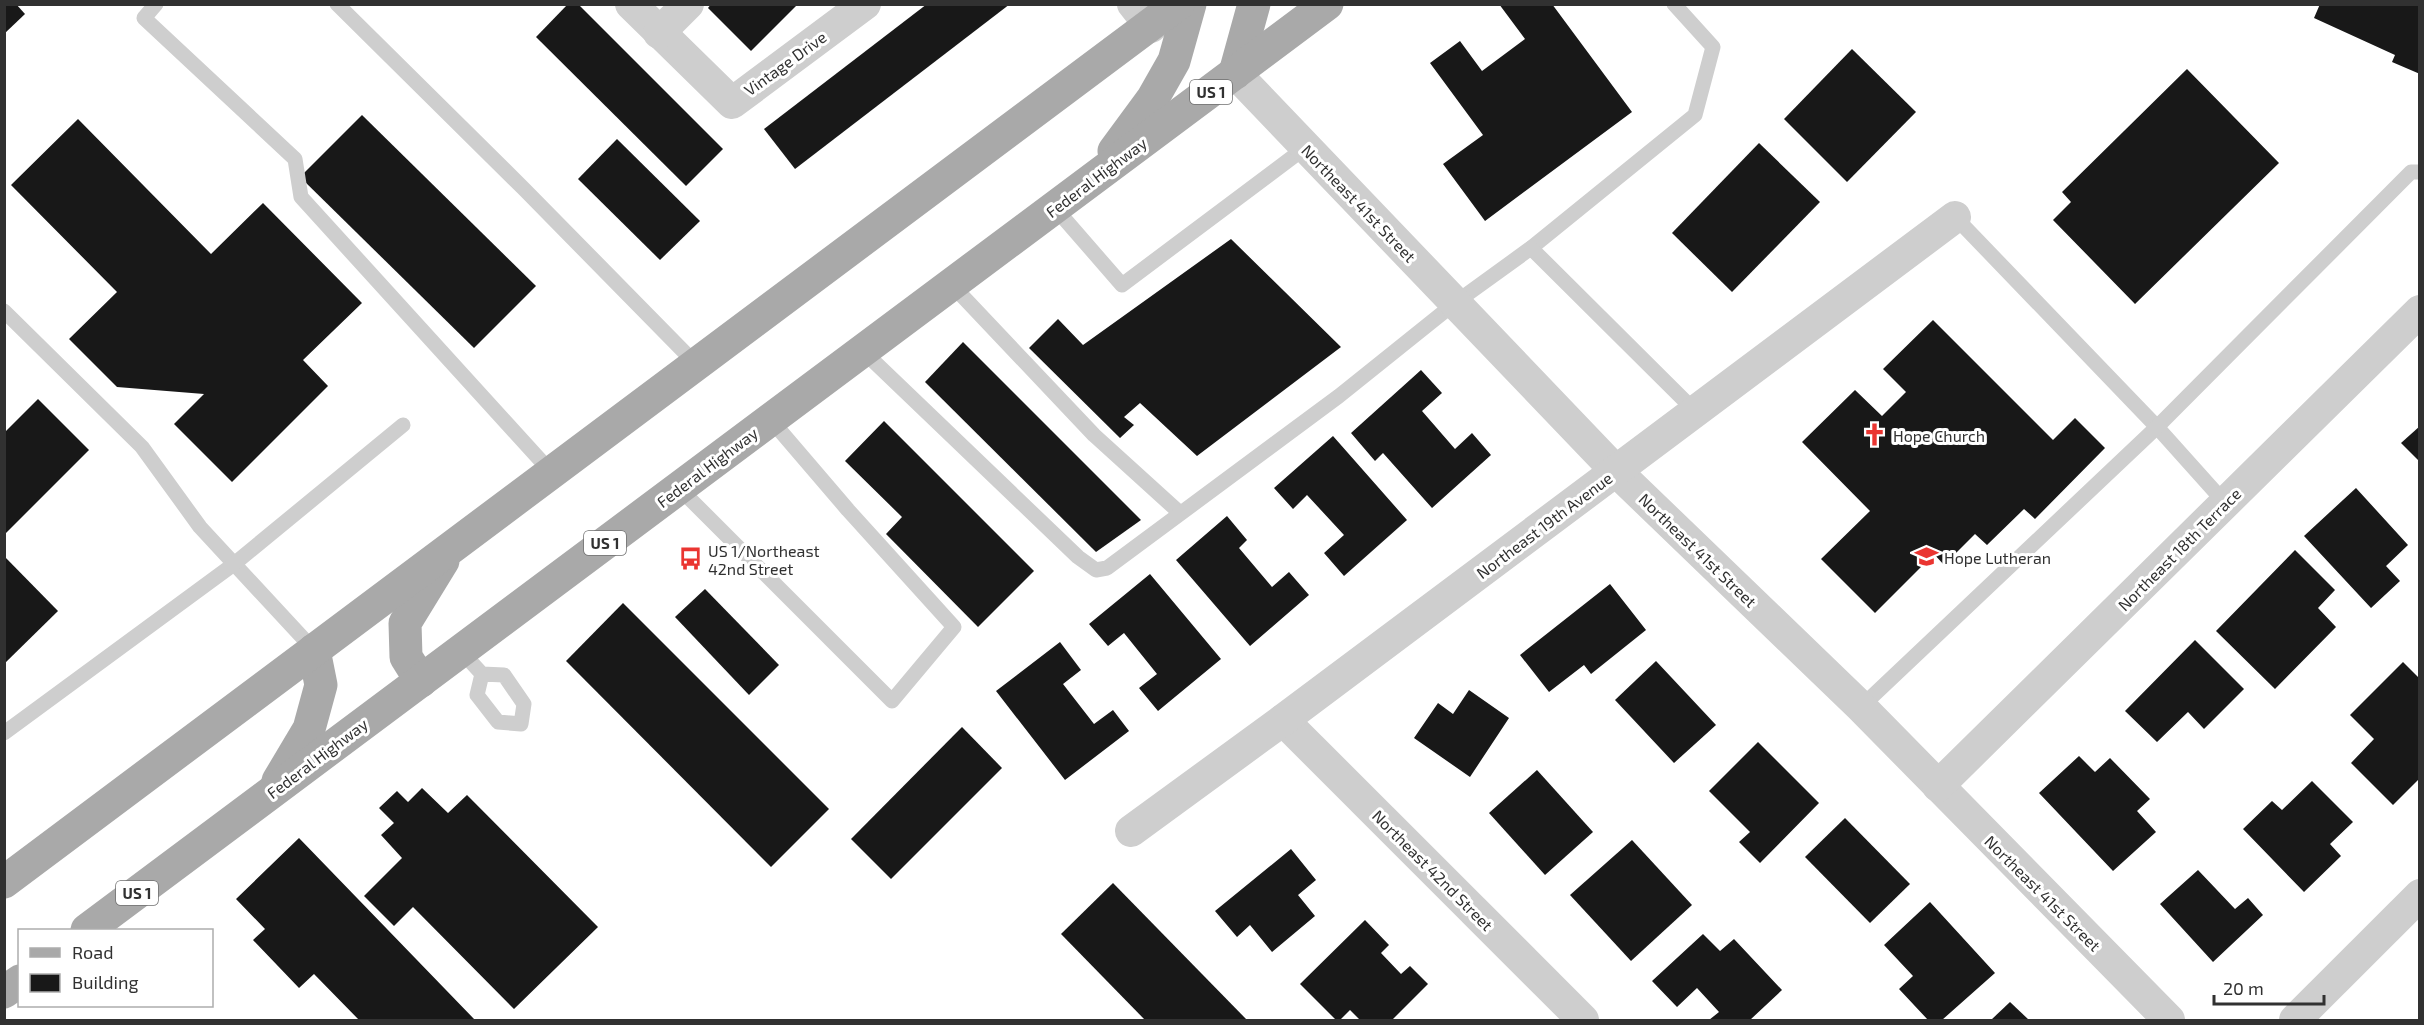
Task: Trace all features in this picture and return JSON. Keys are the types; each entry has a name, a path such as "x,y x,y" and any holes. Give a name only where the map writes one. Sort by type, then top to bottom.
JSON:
{"main road":[{"path":"4,882 697,364 1142,16 1178,4"},
{"path":"1094,179 1153,98 1174,61 1190,4"},
{"path":"1235,73 1254,4"},
{"name":"Federal Highway","path":"88,929 421,681 472,663 679,488 1327,4"},
{"path":"421,681 406,657 405,623 452,547"},
{"path":"271,792 309,729 321,685 314,650"},
{"path":"4,992 18,982"}],"street":[{"name":"Vintage Drive","path":"631,4 732,103 865,4"},
{"path":"659,33 688,4"},
{"name":"Northeast 41st Street","path":"1235,73 1616,471 1861,707 2169,1020"},
{"name":"Northeast 19th Avenue","path":"1131,831 1283,720 1955,217"},
{"name":"Northeast 18th Terrace","path":"1938,786 2420,310"},
{"name":"Northeast 42nd Street","path":"1283,720 1583,1020"},
{"path":"2295,1020 2420,895"}],"lane":[{"path":"156,4 144,18 295,159 300,197 552,473"},
{"path":"337,4 697,364"},
{"path":"862,351 1078,557 1095,570 1107,568 1339,396 1455,303 1531,248 1695,115 1713,47 1674,4"},
{"path":"1055,208 1122,285 1306,147"},
{"path":"1861,707 2157,427 2411,172 2420,172"},
{"path":"1955,217 2157,427 2226,504"},
{"path":"1531,248 1695,411"},
{"path":"952,285 1094,435 1180,513"},
{"path":"4,311 142,447 200,527 314,650"},
{"path":"679,488 892,701 954,627 848,510 771,420"},
{"path":"4,733 234,564 404,425"}],"building":[{"path":"4,4 16,4 25,14 4,34"},
{"path":"568,4 578,4 723,149 686,186 536,37"},
{"path":"711,4 798,4 751,51 708,8"},
{"path":"927,4 1010,4 795,169 764,129"},
{"path":"1499,4 1552,4 1632,112 1485,221 1443,164 1483,135 1430,63 1460,41 1482,71 1525,39"},
{"path":"2320,4 2420,4 2420,74 2392,62 2395,55 2314,18"},
{"path":"1852,49 1916,112 1847,182 1784,119"},
{"path":"2187,69 2279,163 2135,304 2053,220 2071,202 2062,192"},
{"path":"362,115 536,286 474,348 300,177"},
{"path":"78,119 211,254 263,203 362,303 303,360 328,386 232,482 174,424 204,394 117,387 69,339 117,292 11,185"},
{"path":"617,139 700,221 660,260 578,179"},
{"path":"1759,143 1820,202 1732,292 1672,233"},
{"path":"1231,239 1341,347 1197,456 1140,403 1124,417 1134,425 1120,438 1029,348 1058,319 1083,345"},
{"path":"1933,320 2053,440 2075,418 2105,448 2035,519 2024,509 1987,545 1975,534 1944,565 1934,554 1875,613 1821,559 1870,511 1802,442 1855,390 1882,416 1906,392 1883,369"},
{"path":"963,342 1141,520 1096,552 925,382"},
{"path":"1421,370 1442,393 1422,411 1455,449 1472,433 1491,455 1432,508 1383,453 1375,461 1351,433"},
{"path":"38,399 89,450 4,535 4,433"},
{"path":"884,421 1034,571 978,627 886,534 902,517 845,461"},
{"path":"2420,426 2420,462 2401,443"},
{"path":"1333,436 1407,520 1344,576 1324,553 1344,535 1307,495 1293,509 1274,488"},
{"path":"2356,488 2408,545 2386,566 2400,581 2371,608 2304,536"},
{"path":"1227,516 1247,540 1239,548 1272,587 1289,572 1309,595 1250,646 1176,560"},
{"path":"2295,550 2335,590 2318,608 2336,627 2275,689 2216,631"},
{"path":"4,556 58,611 4,664"},
{"path":"1150,574 1221,659 1158,711 1139,688 1157,674 1124,633 1108,646 1089,624"},
{"path":"1610,584 1646,630 1591,674 1584,665 1549,692 1520,655"},
{"path":"705,589 779,665 749,695 675,617"},
{"path":"623,603 829,809 771,867 566,661"},
{"path":"2195,640 2244,689 2204,729 2188,712 2157,742 2125,711"},
{"path":"1060,642 1081,670 1063,684 1094,724 1113,710 1129,731 1065,780 996,691"},
{"path":"1656,661 1716,725 1674,763 1615,700"},
{"path":"2403,662 2420,679 2420,778 2393,805 2351,763 2374,739 2350,715"},
{"path":"1469,690 1509,718 1470,777 1414,738 1438,703 1453,714"},
{"path":"962,727 1002,768 891,879 851,839"},
{"path":"1758,742 1819,803 1760,863 1739,842 1750,832 1709,791"},
{"path":"2079,756 2095,772 2110,758 2150,799 2137,811 2156,832 2113,871 2039,793"},
{"path":"1537,770 1593,832 1545,875 1489,813"},
{"path":"2312,781 2353,822 2330,844 2341,856 2304,892 2243,829 2272,801 2282,810"},
{"path":"422,788 448,813 467,795 598,927 514,1009 413,907 394,926 364,896 402,858 381,835 394,823 379,808 397,791 408,802"},
{"path":"1845,818 1910,884 1870,923 1805,857"},
{"path":"299,838 475,1020 359,1020 314,974 299,988 253,940 265,929 236,899"},
{"path":"1632,840 1692,905 1631,961 1570,895"},
{"path":"1291,849 1316,880 1298,895 1315,916 1272,952 1250,925 1237,937 1215,911"},
{"path":"2198,870 2235,909 2248,898 2263,915 2213,962 2160,904"},
{"path":"1113,883 1247,1020 1145,1020 1061,934"},
{"path":"1930,902 1995,973 1942,1020 1928,1020 1899,989 1913,976 1884,945"},
{"path":"1365,920 1389,945 1381,953 1401,974 1410,966 1428,984 1392,1020 1360,1020 1350,1010 1340,1020 1336,1020 1300,984"},
{"path":"1703,934 1720,951 1734,939 1782,990 1750,1020 1709,1020 1719,1012 1697,988 1677,1007 1652,981"},
{"path":"2010,1002 2029,1020 1991,1020"}],"place":[{"name":"Hope Church","path":"1875,435"},
{"name":"Hope Lutheran","path":"1926,557"},
{"name":"US 1/Northeast 42nd Street","path":"690,559"}]}
